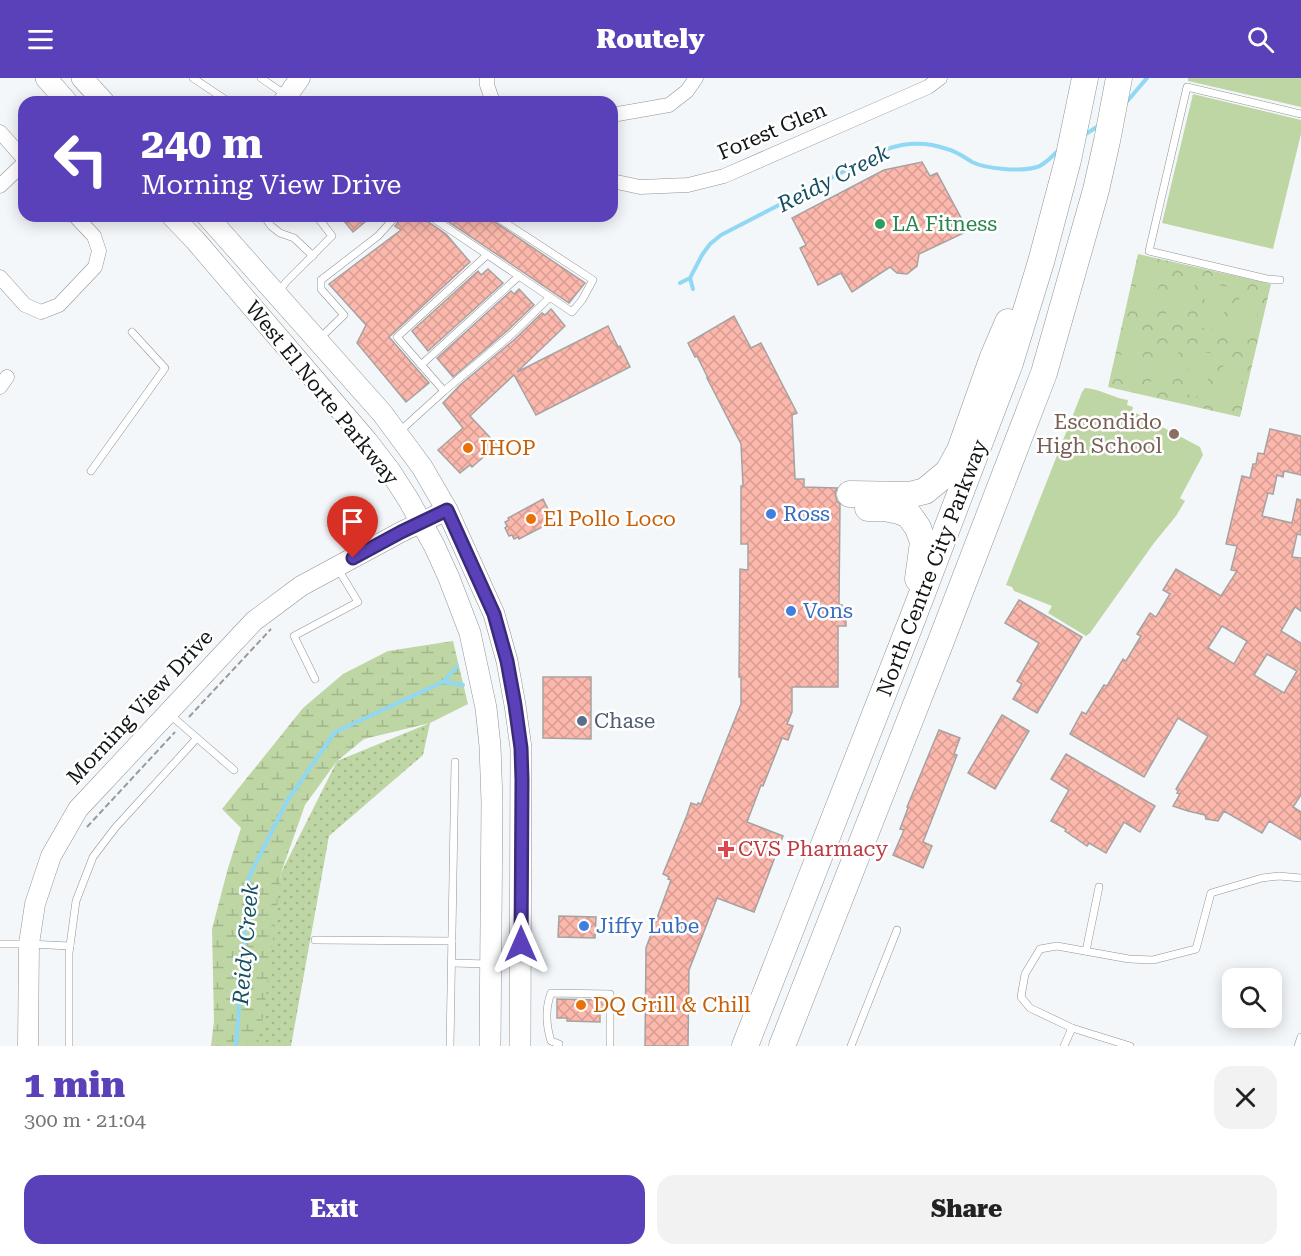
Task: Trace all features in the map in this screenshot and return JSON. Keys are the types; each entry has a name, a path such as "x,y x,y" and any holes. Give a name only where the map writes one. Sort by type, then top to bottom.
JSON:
{"highway":[{"name":"North Centre City Parkway","path":"745,1046 1010,363 1041,262 1068,160 1085,78"},
{"name":"North Centre City Parkway","path":"782,1046 1044,373 1096,190 1118,83"},
{"path":"912,620 923,542 918,528 909,515 899,511 850,501 909,495 925,491 948,472 960,450 993,357 1023,286 1041,262"}],"main road":[{"path":"46,78 62,96"},
{"path":"82,78 98,96"},
{"name":"West El Norte Parkway","path":"177,222 367,441 390,471 434,545 470,633 486,708 490,746 492,802 490,1046"},
{"name":"West El Norte Parkway","path":"210,222 382,413 422,467 447,510 494,614 507,661 521,748 520,1046"}],"street":[{"path":"291,96 300,78"},
{"path":"487,78 491,96"},
{"path":"618,115 669,105 687,91 696,78"},
{"name":"Forest Glen","path":"618,182 640,187 688,185 724,176 928,87 940,78"},
{"path":"0,132 18,154"},
{"path":"0,186 18,167"},
{"path":"0,277 25,305 41,312 58,305 95,267 99,251 94,236 81,222"},
{"path":"189,235 200,222"},
{"name":"Morning View Drive","path":"28,1046 29,944 34,904 51,856 78,809 254,621 301,586 447,510"}],"lane":[{"path":"193,78 220,96"},
{"path":"261,78 284,96"},
{"path":"1280,280 1267,279 1149,250 1187,87 1301,114"},
{"path":"268,222 280,233 294,237 313,255"},
{"path":"277,296 286,282 332,236 321,222"},
{"path":"317,340 344,315 321,289 321,280 378,236 391,222"},
{"path":"439,222 572,312 582,300 592,280 504,222"},
{"path":"444,392 397,337 487,255"},
{"path":"421,365 519,276"},
{"path":"397,433 511,335 550,297"},
{"path":"91,471 165,368 132,332"},
{"path":"315,679 294,636 358,602 337,567"},
{"path":"168,713 234,771"},
{"path":"69,1046 70,946 76,901 93,857 115,828 197,738"},
{"path":"450,1046 455,762"},
{"path":"1130,1046 1071,1028 1030,1008 1021,997 1026,974 1040,949 1056,945 1129,959 1153,960 1196,949 1211,893 1262,878 1279,876 1301,878"},
{"path":"1086,951 1100,887"},
{"path":"852,1046 897,930"},
{"path":"315,940 452,941"},
{"path":"0,944 70,946"},
{"path":"452,963 490,964"},
{"path":"559,1044 551,1041 546,1027 548,1001 551,993 610,994 610,1044"},
{"path":"1064,1046 1071,1028"},
{"path":"1298,1046 1301,1037"}],"green space":[{"path":"1188,78 1301,78 1301,107 1188,81"},
{"path":"1193,94 1301,120 1301,134 1273,249 1162,223"},
{"path":"1138,254 1271,284 1240,417 1108,387"},
{"path":"1141,266 1162,271 1152,315 1131,310"},
{"path":"1175,275 1196,279 1186,323 1165,319"},
{"path":"1208,283 1229,287 1220,331 1199,327"},
{"path":"1241,290 1262,294 1252,338 1231,334"},
{"path":"1126,334 1147,338 1137,382 1116,377"},
{"path":"1159,342 1180,346 1171,390 1150,386"},
{"path":"1192,349 1213,354 1204,398 1183,393"},
{"path":"1225,357 1246,361 1237,405 1216,400"},
{"path":"1085,388 1128,400 1127,405 1133,407 1132,411 1200,447 1203,455 1180,498 1185,501 1176,516 1086,636 1048,613 1052,606 1014,591 1012,587 1006,585"},
{"path":"453,641 468,704 430,723 364,739 337,761 305,805 281,873 258,1046 211,1046 214,1021 212,929 241,828 222,809 303,708 343,674 388,651"},
{"path":"430,723 423,755 329,836 291,1046 256,1046 281,873 337,761"}],"building":[{"name":"LA Fitness","path":"922,162 930,176 937,173 968,231 919,254 917,266 907,274 897,273 890,267 852,292 841,273 818,285 800,248 806,245 792,218 884,170"},
{"path":"345,222 365,222 353,232"},
{"path":"398,222 428,222 446,234 470,262 389,337 429,383 406,402 357,343 366,325 329,284 401,230 395,226"},
{"path":"449,222 495,222 585,283 569,303"},
{"path":"488,269 503,283 428,351 412,331 478,271 481,275"},
{"path":"519,289 534,305 453,377 437,358 511,291 514,294"},
{"path":"551,309 565,326 517,372 608,326 630,367 536,415 514,375 470,416 497,445 472,467 470,465 460,473 438,450 463,428 443,403 460,385 542,313 545,315"},
{"path":"734,316 751,348 761,343 797,413 792,415 795,479 804,479 804,487 837,488 835,494 840,504 839,605 842,605 842,616 846,616 846,626 838,626 838,687 792,687 792,712 787,724 793,726 788,740 782,738 747,822 783,836 754,912 717,898 689,970 688,1046 645,1046 646,948 671,880 663,874 691,803 701,804 741,704 740,569 748,570 748,544 741,544 741,486 743,486 741,444 697,356 695,357 688,343"},
{"path":"1270,429 1301,436 1301,475 1284,471 1283,477 1277,475 1273,494 1268,493 1262,516 1292,523 1297,499 1301,500 1301,535 1297,534 1292,557 1301,558 1301,611 1295,607 1281,631 1301,643 1301,795 1293,807 1301,812 1301,840 1269,821 1262,833 1224,811 1218,821 1206,819 1205,815 1173,806 1180,794 1176,789 1208,736 1178,718 1144,777 1070,734 1082,712 1086,714 1123,659 1126,661 1141,636 1137,634 1150,613 1156,617 1170,594 1163,590 1176,569 1221,596 1237,571 1231,570 1237,546 1226,544 1242,476 1250,478 1258,453 1264,454","holes":["1222,626 1247,641 1234,664 1208,648","1267,654 1297,671 1284,693 1254,675"]},
{"name":"El Pollo Loco","path":"543,499 554,521 519,539 518,537 514,539 512,535 509,536 505,528 508,518"},
{"path":"1019,600 1082,637 1037,713 1013,699 1022,684 1017,681 1039,643 1005,623"},
{"path":"543,677 591,677 591,739 543,738"},
{"path":"1002,715 1029,731 995,789 968,773"},
{"path":"939,730 960,738 954,754 957,755 923,842 932,846 923,868 893,855 904,830 900,829 907,807"},
{"path":"1066,754 1155,806 1140,832 1124,822 1106,853 1089,843 1087,846 1065,831 1066,829 1051,821 1069,790 1051,779"},
{"path":"559,916 596,917 595,938 558,937"},
{"name":"DQ Grill & Chill","path":"557,999 604,1000 604,1011 600,1011 600,1022 567,1021 567,1018 557,1018"}],"waterway":[{"name":"Reidy Creek","path":"1124,105 1147,78"},
{"name":"Reidy Creek","path":"1084,135 1100,125"},
{"name":"Reidy Creek","path":"680,283 690,278 702,255 721,235 887,149 910,144 932,145 954,151 978,164 1013,169 1030,169 1040,166 1059,150"},
{"name":"Reidy Creek","path":"690,278 693,289"},
{"name":"Reidy Creek","path":"236,1046 249,877 287,801 335,732 443,682 457,667"},
{"name":"Reidy Creek","path":"444,682 463,685"}],"place":[{"name":"LA Fitness","path":"880,224"},
{"name":"Escondido High School","path":"1174,434"},
{"name":"IHOP","path":"468,448"},
{"name":"Ross","path":"771,514"},
{"name":"El Pollo Loco","path":"531,519"},
{"name":"Vons","path":"791,611"},
{"name":"Chase","path":"582,721"},
{"name":"CVS Pharmacy","path":"726,849"},
{"name":"Jiffy Lube","path":"584,926"},
{"name":"DQ Grill & Chill","path":"581,1005"}],"route":[{"path":"353,558 447,510 494,614 507,661 521,748 521,944"}]}
